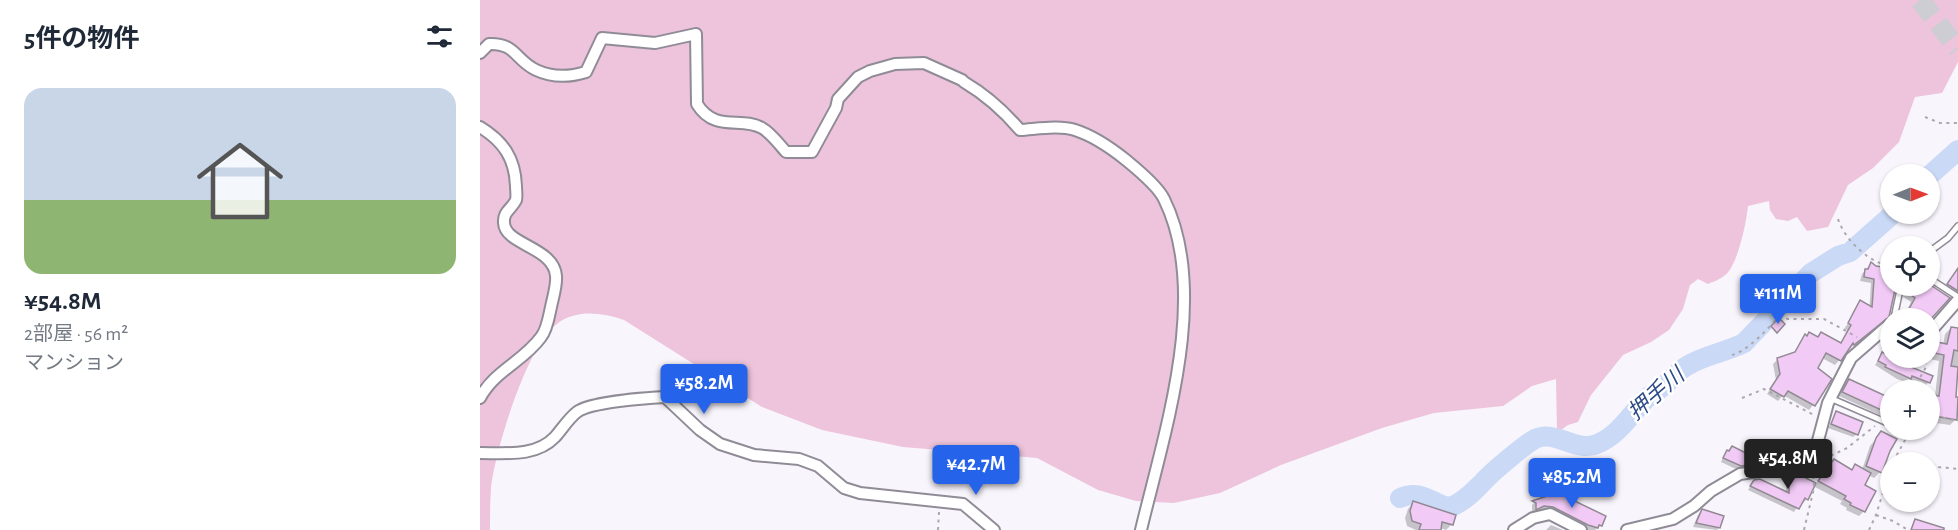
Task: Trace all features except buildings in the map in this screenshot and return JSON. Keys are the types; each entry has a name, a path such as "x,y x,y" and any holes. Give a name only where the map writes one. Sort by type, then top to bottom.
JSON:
{"street":[{"path":"480,53 489,44 502,44 536,70 561,76 572,76 586,72 602,38 655,43 696,34 700,109 721,123 743,123 761,127 786,152 812,152 836,108 838,99 858,77 895,64 924,63 962,80 1003,110 1020,130 1074,130 1106,144 1137,169 1164,197 1177,234 1183,265 1183,335 1177,379 1141,530"},
{"path":"480,127 495,136 512,160 516,200 504,215 504,226 521,242 545,256 556,275 554,296 543,336 498,375 480,398"},
{"path":"1940,320 1958,298"},
{"path":"1627,530 1674,519 1711,491 1740,474 1812,463 1830,398 1851,358 1880,334"},
{"path":"480,453 524,453 546,445 577,412 587,408 664,397 700,430 720,444 754,455 799,459 818,466 844,488 860,493 963,504 994,530"},
{"path":"1514,530 1533,518 1550,514 1581,530"}],"lane":[{"path":"1940,244 1958,226"},
{"path":"1940,286 1958,298"},
{"path":"1830,398 1880,422"}],"path":[{"path":"1925,117 1940,123 1958,123"},
{"path":"1838,219 1854,245 1880,264"},
{"path":"1732,355 1749,347 1800,293"},
{"path":"1779,316 1788,319 1824,319 1869,344"},
{"path":"1742,398 1764,389 1802,410 1823,418"},
{"path":"1940,417 1958,421"},
{"path":"1804,530 1814,488 1812,463 1847,448 1878,425"},
{"path":"1940,467 1958,469"},
{"path":"938,530 940,501"},
{"path":"1869,530 1880,502"},
{"path":"1876,515 1908,530"}],"shaded area":[{"path":"480,0 1958,0 1958,62 1942,93 1915,97 1899,142 1873,168 1848,185 1828,227 1807,231 1797,217 1788,221 1776,219 1770,210 1769,201 1748,206 1739,249 1727,273 1708,284 1698,279 1690,285 1683,309 1669,330 1651,342 1623,355 1591,395 1578,422 1568,425 1557,433 1556,379 1532,386 1503,406 1434,413 1382,428 1281,465 1220,493 1174,503 1136,501 1098,490 1037,458 903,447 822,430 762,407 624,320 599,314 582,314 558,323 546,335 524,375 506,425 494,471 491,488 490,530 480,530"}],"waterway":[{"name":"押手川","path":"1940,166 1958,150"},
{"name":"押手川","path":"1400,498 1417,495 1449,507 1467,497 1535,439 1550,437 1581,446 1589,446 1605,440 1618,430 1646,399 1685,367 1744,343 1811,273 1838,256 1850,252 1882,224"}],"tunnel":[{"path":"1920,0 1958,49"}]}
